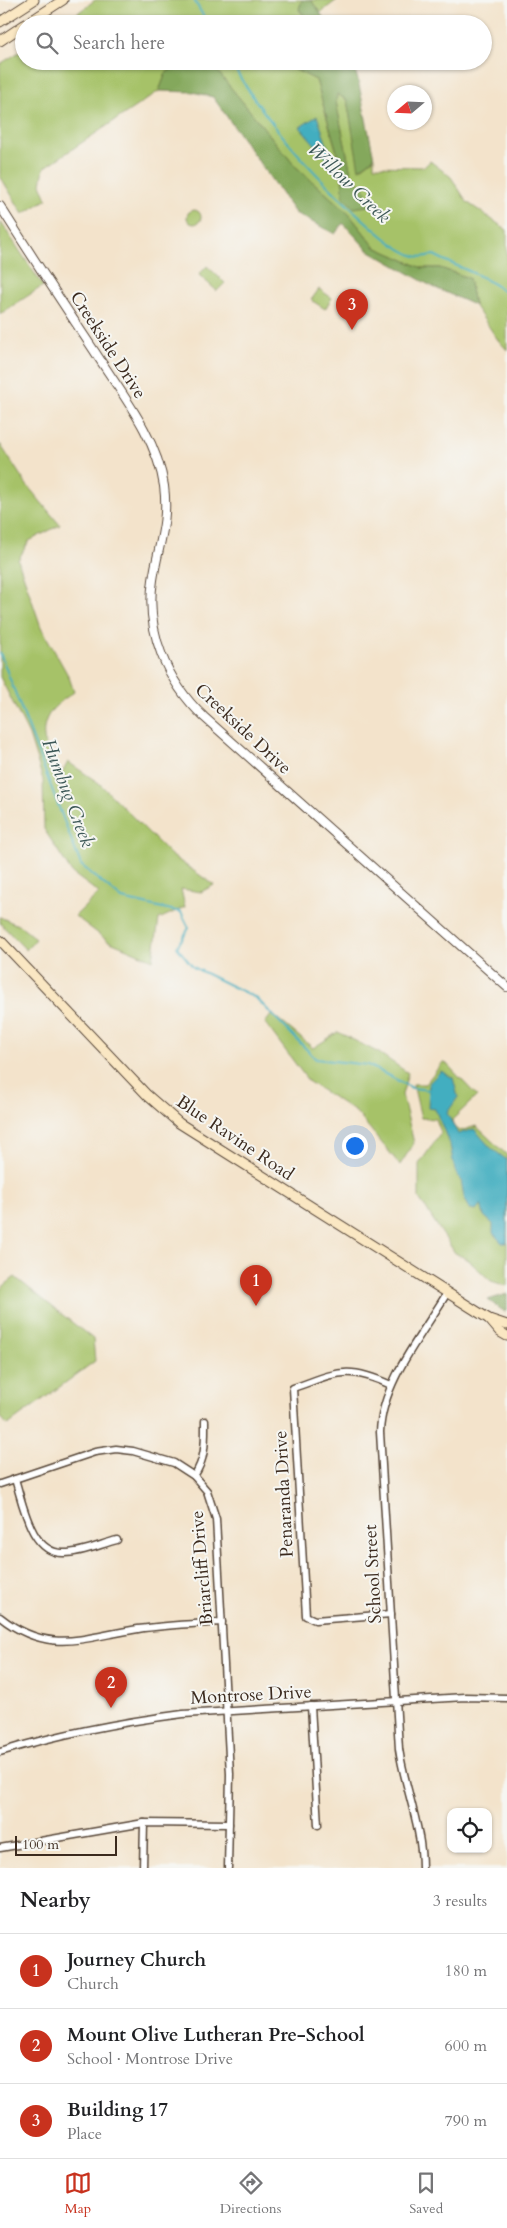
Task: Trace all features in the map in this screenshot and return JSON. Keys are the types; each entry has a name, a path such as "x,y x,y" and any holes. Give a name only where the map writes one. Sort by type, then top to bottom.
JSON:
{"main road":[{"path":"0,22 34,0"},
{"path":"39,15 63,0"},
{"path":"0,40 15,30"},
{"name":"Blue Ravine Road","path":"0,940 147,1095 179,1123 488,1319 507,1325"},
{"name":"Blue Ravine Road","path":"488,1319 500,1332 507,1336"}],"street":[{"name":"Creekside Drive","path":"0,206 133,412 154,451 162,477 166,502 164,534 153,580 152,617 161,654 178,688 204,717 507,987"},
{"name":"School Street","path":"422,1868 421,1840 402,1770 396,1702 380,1432 382,1411 391,1385 447,1293"},
{"name":"Penaranda Drive","path":"391,1385 362,1373 345,1372 293,1388 306,1616 315,1620 391,1614"},
{"path":"194,1476 202,1461 205,1450 205,1420"},
{"name":"Briarcliff Drive","path":"0,1484 95,1452 116,1449 132,1451 174,1464 194,1476 207,1491 216,1519 227,1711 230,1774 228,1868"},
{"path":"15,1479 33,1532 45,1548 54,1552 68,1553 117,1540"},
{"path":"0,1617 26,1633 46,1639 62,1641 83,1640 158,1626 222,1622"},
{"name":"Montrose Drive","path":"0,1752 49,1739 151,1718 227,1711 465,1697 507,1698"},
{"path":"311,1706 318,1825"},
{"path":"143,1868 144,1823"},
{"path":"0,1848 144,1823 229,1824"}],"green space":[{"path":"95,0 302,0 299,10 303,15 75,15"},
{"path":"302,0 311,0 322,15 304,15 299,9"},
{"path":"311,0 337,0 320,13"},
{"path":"15,55 15,70 170,70 166,73 159,91 44,168 41,184 47,199 23,214 0,176 0,64"},
{"path":"170,70 216,70 295,166 349,214 375,247 422,268 440,268 469,278 474,305 431,286 368,250 343,223 335,234 295,213 213,97 193,92 159,91 166,73"},
{"path":"216,70 296,70 316,80 342,170 343,197 361,184 352,178 336,102 337,94 347,100 360,169 374,158 374,166 424,167 430,161 451,177 467,202 507,230 507,350 474,305 469,278 440,268 422,268 375,247 349,214 295,166"},
{"path":"296,70 355,70 374,158 359,169 347,100 337,94 336,102 352,178 361,184 374,205 354,208 343,197 342,169 316,80"},
{"path":"194,210 199,212 201,217 199,222 194,224 189,222 187,217 189,212"},
{"path":"0,221 43,286 0,314"},
{"path":"207,266 225,283 217,291 199,275"},
{"path":"319,289 332,298 325,309 311,300"},
{"path":"0,444 26,484 60,525 29,541 18,560 41,627 69,677 74,692 54,707 47,718 44,734 48,751 62,773 68,762 99,783 171,855 214,885 201,892 181,889 185,907 159,919 153,960 108,941 75,916 99,893 72,873 44,829 43,780 29,735 0,677"},
{"path":"0,917 20,926 36,939 26,950 0,923"},
{"path":"272,1014 313,1048 338,1032 379,1053 408,1073 402,1095 414,1143 400,1165 356,1112 309,1082 265,1023"},
{"path":"444,1061 477,1096 452,1120 455,1127 460,1131 476,1126 507,1155 507,1286 491,1281 467,1259 455,1253 419,1198 419,1164 441,1133 436,1119 421,1118 413,1084 425,1084"},
{"path":"15,1277 93,1339 95,1361 8,1425 0,1418 0,1289"},
{"path":"507,1294 507,1311 505,1312 488,1300"}],"water":[{"path":"317,116 335,168 300,127"},
{"path":"441,1071 453,1078 458,1097 447,1113 458,1134 474,1129 491,1148 507,1160 507,1243 502,1243 493,1233 493,1224 484,1216 481,1204 476,1210 470,1209 464,1197 461,1180 455,1171 450,1145 435,1109 428,1108 429,1083"}],"waterway":[{"name":"Willow Creek","path":"194,0 203,15"},
{"name":"Willow Creek","path":"236,70 271,121 302,159 375,230 407,253 420,257 434,255 490,281 507,294"},
{"name":"Humbug Creek","path":"0,653 81,865 122,899 181,912 189,928 177,947 193,967 256,998 316,1059 368,1065 412,1088 430,1090"}],"place":[{"name":"Building 17","path":"352,330"},
{"name":"Journey Church","path":"256,1306"},
{"name":"Mount Olive Lutheran Pre-School","path":"111,1708"}]}
